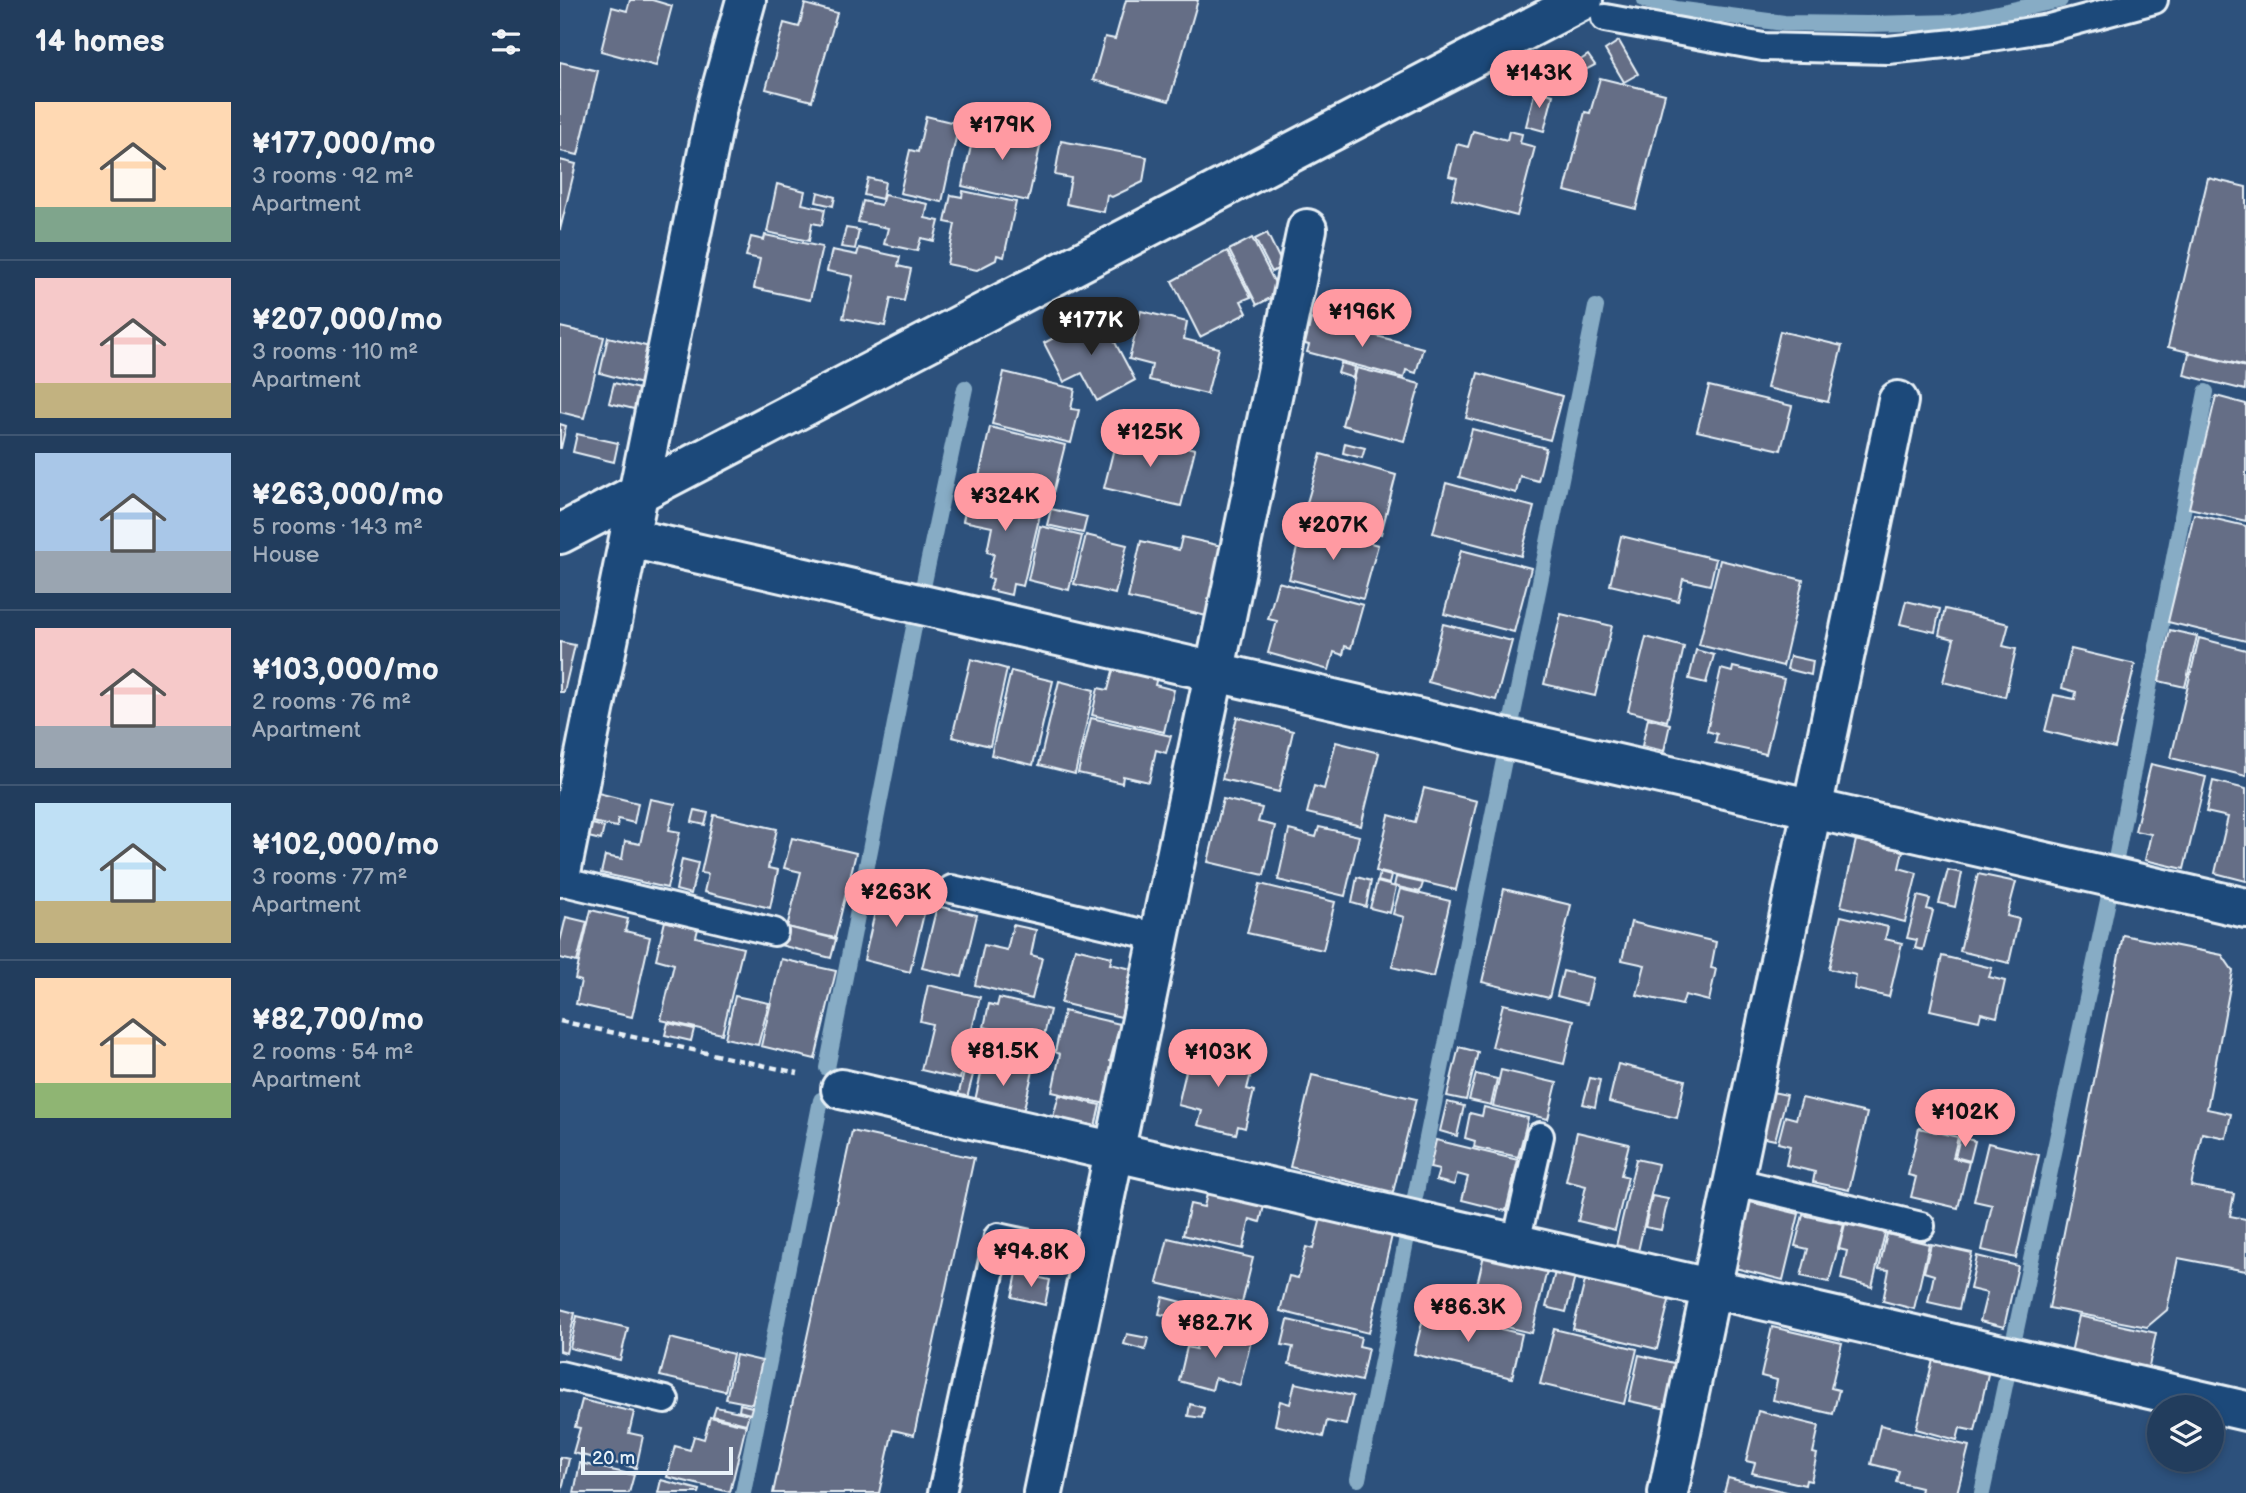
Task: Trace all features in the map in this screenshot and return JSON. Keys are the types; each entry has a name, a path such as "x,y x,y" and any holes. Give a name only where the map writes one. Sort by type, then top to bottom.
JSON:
{"street":[{"path":"560,879 718,102 746,0"},
{"path":"560,534 1535,12 1590,6"},
{"path":"1043,1493 1307,229"},
{"path":"1668,1493 1898,401"},
{"path":"630,538 2246,908"},
{"path":"841,1089 2246,1411"}],"lane":[{"path":"1590,6 1763,47 1888,50 2049,28 2154,0"},
{"path":"560,879 774,932"},
{"path":"951,889 1159,937"},
{"path":"1516,1244 1540,1136"},
{"path":"1733,1181 1921,1226"},
{"path":"942,1493 998,1237 1093,1258"},
{"path":"560,1375 666,1400"}],"path":[{"path":"560,1021 817,1077 841,1089"}],"building":[{"path":"630,0 652,0 672,6 656,66 601,51 612,7 627,11"},
{"path":"1126,0 1198,0 1169,101 1093,80 1105,37 1115,39"},
{"path":"805,4 837,13 812,101 766,89 784,23 799,27"},
{"path":"1619,41 1638,74 1624,82 1605,50"},
{"path":"1588,55 1595,65 1578,74 1573,65"},
{"path":"560,62 598,71 578,155 560,151"},
{"path":"1600,78 1665,94 1636,209 1565,191 1585,112 1590,113"},
{"path":"1535,90 1553,95 1544,131 1526,126"},
{"path":"926,116 959,124 942,202 900,193 910,150 918,152"},
{"path":"976,124 1042,138 1028,201 962,186"},
{"path":"1473,131 1507,140 1509,131 1522,134 1520,143 1535,147 1517,216 1452,199 1457,178 1449,176 1457,144 1468,147"},
{"path":"1061,141 1147,157 1143,182 1112,197 1107,195 1104,212 1066,204 1071,178 1055,175"},
{"path":"560,160 576,164 560,230"},
{"path":"868,178 885,182 882,199 864,195"},
{"path":"2208,178 2246,187 2246,366 2168,347"},
{"path":"777,184 805,191 802,204 825,209 822,225 812,223 809,241 767,232"},
{"path":"963,191 1016,202 1004,257 997,255 996,260 977,270 947,264 955,224 945,222 951,195 962,197"},
{"path":"818,192 835,197 833,206 816,202"},
{"path":"884,195 928,204 925,218 939,221 934,241 921,238 917,251 884,244 888,228 858,222 863,201 881,205"},
{"path":"846,228 859,230 855,249 841,247"},
{"path":"1267,233 1283,266 1272,272 1255,239"},
{"path":"765,235 822,247 810,300 754,288 760,259 746,256 751,237 764,240"},
{"path":"1252,238 1280,293 1257,305 1229,250"},
{"path":"859,248 900,257 898,266 911,269 904,301 891,298 885,326 843,318 853,276 827,271 832,250 857,255"},
{"path":"1227,251 1251,297 1241,301 1247,313 1200,337 1172,281"},
{"path":"1141,311 1187,322 1184,339 1219,348 1207,394 1149,380 1152,365 1129,359"},
{"path":"1100,314 1135,380 1097,401 1082,373 1064,382 1044,343"},
{"path":"1311,319 1423,348 1416,373 1406,370 1404,378 1307,352 1309,345 1305,344"},
{"path":"560,327 604,337 584,418 560,412"},
{"path":"1780,331 1842,346 1828,402 1767,388"},
{"path":"608,337 650,347 641,384 600,373"},
{"path":"2189,353 2246,367 2245,390 2184,375"},
{"path":"1341,363 1355,367 1353,378 1338,373"},
{"path":"1357,368 1420,384 1404,441 1342,425"},
{"path":"1004,372 1075,389 1071,409 1079,410 1071,443 992,424"},
{"path":"1478,373 1562,396 1550,440 1466,418"},
{"path":"614,383 643,390 638,410 609,403"},
{"path":"1709,386 1792,406 1781,450 1697,431"},
{"path":"2216,396 2246,404 2246,521 2189,508"},
{"path":"560,424 566,426 561,448 560,448"},
{"path":"990,427 1065,445 1052,497 978,481"},
{"path":"1472,429 1546,448 1538,481 1520,476 1516,493 1459,477"},
{"path":"1118,432 1195,449 1181,506 1104,488"},
{"path":"577,434 618,443 614,462 573,452"},
{"path":"1345,443 1365,448 1362,458 1343,453"},
{"path":"1321,454 1396,475 1381,534 1304,513"},
{"path":"1446,483 1534,507 1521,556 1433,533"},
{"path":"971,484 1043,502 1023,586 1013,584 1011,595 990,590 993,579 988,578 994,554 987,552 992,527 963,521"},
{"path":"1051,509 1087,517 1083,533 1047,525"},
{"path":"2194,514 2246,526 2246,641 2168,622"},
{"path":"1303,525 1378,545 1363,599 1289,579"},
{"path":"1040,526 1082,536 1069,590 1028,580"},
{"path":"1086,535 1127,545 1115,594 1074,584"},
{"path":"1621,536 1716,559 1710,585 1683,579 1678,601 1610,585"},
{"path":"1182,537 1226,547 1211,617 1128,598 1141,541 1179,550"},
{"path":"1461,550 1531,568 1514,632 1444,614"},
{"path":"1720,560 1803,580 1783,666 1699,645"},
{"path":"1278,582 1363,605 1351,648 1345,646 1343,655 1334,652 1329,670 1268,653 1277,621 1268,619"},
{"path":"1906,601 1940,609 1935,632 1900,624"},
{"path":"1945,609 2009,624 2003,646 2016,649 2005,697 1943,682 1954,639 1939,635"},
{"path":"1561,614 1612,626 1595,696 1544,684"},
{"path":"1443,624 1512,641 1496,700 1428,682"},
{"path":"2170,630 2197,636 2185,687 2159,681"},
{"path":"1646,637 1684,647 1667,721 1628,711"},
{"path":"2199,638 2246,650 2246,776 2171,758"},
{"path":"560,642 575,645 564,692 560,692"},
{"path":"2071,649 2135,664 2115,748 2045,731 2054,695 2075,699 2076,692 2062,688"},
{"path":"1696,650 1714,655 1706,683 1689,679"},
{"path":"1790,656 1813,661 1811,675 1787,669"},
{"path":"971,659 1007,669 990,746 952,737"},
{"path":"1114,667 1157,677 1155,685 1174,690 1164,732 1092,715 1098,688 1108,690"},
{"path":"1733,667 1784,679 1766,754 1715,743 1717,734 1707,731 1721,669 1732,672"},
{"path":"1011,671 1053,681 1033,765 991,755"},
{"path":"1059,681 1094,690 1075,774 1039,765"},
{"path":"1237,717 1293,731 1279,792 1222,779"},
{"path":"1091,718 1171,736 1166,753 1156,750 1149,782 1123,776 1122,783 1078,773"},
{"path":"1648,718 1670,724 1664,751 1642,746"},
{"path":"1336,742 1379,753 1361,826 1307,813 1314,786 1324,789"},
{"path":"2151,764 2206,777 2184,869 2145,860 2151,834 2135,831"},
{"path":"2213,781 2246,789 2246,881 2215,873 2228,817 2206,812"},
{"path":"1424,788 1477,801 1456,890 1376,871 1389,815 1415,822"},
{"path":"594,792 638,803 634,823 618,819 617,827 587,821"},
{"path":"650,799 675,804 669,830 680,832 667,888 601,873 605,856 622,859 625,841 640,844"},
{"path":"1223,799 1262,808 1258,822 1275,826 1264,875 1208,862"},
{"path":"695,810 708,813 705,825 692,822"},
{"path":"714,815 777,829 768,868 778,870 770,908 704,892 708,874 701,873"},
{"path":"588,823 604,827 601,840 584,836"},
{"path":"1319,827 1359,836 1345,896 1278,880 1289,830 1316,837"},
{"path":"792,838 856,853 835,938 787,927 801,872 784,868"},
{"path":"1856,840 1903,851 1899,868 1917,873 1905,922 1841,906"},
{"path":"682,859 698,863 691,894 676,890"},
{"path":"1948,870 1962,873 1955,907 1939,903"},
{"path":"1380,873 1391,876 1389,884 1378,881"},
{"path":"1978,874 2016,882 2007,916 2019,919 2009,963 1960,951"},
{"path":"1357,877 1371,881 1366,907 1352,903"},
{"path":"1396,877 1423,883 1420,892 1394,886"},
{"path":"1377,882 1396,887 1390,913 1370,908"},
{"path":"1260,884 1335,902 1323,950 1247,933"},
{"path":"881,886 928,897 910,972 864,960"},
{"path":"1400,889 1450,901 1433,977 1392,967 1404,917 1393,914"},
{"path":"1504,889 1571,905 1549,998 1482,982"},
{"path":"1918,896 1930,899 1927,909 1933,911 1923,950 1915,948 1917,940 1907,938"},
{"path":"937,906 977,915 962,977 922,968"},
{"path":"591,910 628,919 625,931 650,937 632,1017 576,1004 581,981 575,979"},
{"path":"1841,916 1888,927 1885,939 1902,943 1889,997 1854,989 1856,975 1829,969"},
{"path":"566,917 587,922 577,962 560,958 560,942"},
{"path":"665,921 698,929 696,937 743,948 722,1034 661,1020 674,964 656,959"},
{"path":"1631,922 1716,942 1711,968 1716,969 1709,1001 1685,995 1682,1005 1637,995 1645,965 1622,960"},
{"path":"779,925 836,939 831,958 776,944"},
{"path":"1013,925 1036,930 1031,955 1042,958 1032,999 975,985 984,945 1007,950"},
{"path":"2123,935 2222,955 2233,971 2207,1109 2231,1114 2226,1138 2202,1133 2191,1186 2234,1194 2230,1216 2246,1219 2246,1271 2178,1258 2167,1310 2147,1327 2049,1308"},
{"path":"1075,948 1112,957 1110,964 1132,969 1121,1017 1061,1003"},
{"path":"1942,956 1992,968 1989,977 2005,981 1997,1017 1981,1013 1979,1021 1930,1010"},
{"path":"781,959 836,971 815,1059 761,1046"},
{"path":"1563,971 1593,978 1587,1004 1557,996"},
{"path":"928,985 980,997 960,1079 921,1070 932,1024 920,1021"},
{"path":"735,996 769,1003 758,1045 725,1038"},
{"path":"999,998 1050,1010 1036,1070 985,1058 992,1029 984,1027 989,1004 997,1006"},
{"path":"1503,1004 1574,1020 1564,1064 1492,1047"},
{"path":"1064,1011 1120,1024 1110,1061 1116,1063 1106,1104 1052,1092 1060,1054 1055,1052"},
{"path":"668,1023 694,1029 691,1041 665,1035"},
{"path":"1192,1046 1254,1061 1247,1089 1254,1091 1245,1128 1238,1126 1236,1134 1198,1125 1202,1111 1178,1105"},
{"path":"1459,1047 1478,1052 1466,1100 1447,1096"},
{"path":"984,1060 1033,1071 1022,1116 974,1105"},
{"path":"1618,1064 1685,1080 1677,1118 1609,1102"},
{"path":"1501,1070 1557,1083 1548,1119 1493,1106"},
{"path":"964,1073 973,1075 967,1098 958,1096"},
{"path":"1476,1074 1497,1079 1491,1105 1469,1100"},
{"path":"1312,1075 1416,1099 1393,1192 1290,1167"},
{"path":"1590,1078 1600,1080 1595,1107 1583,1104"},
{"path":"1767,1091 1787,1095 1775,1140 1756,1136"},
{"path":"1059,1095 1100,1105 1095,1127 1053,1117"},
{"path":"1802,1098 1867,1113 1849,1190 1813,1182 1815,1172 1786,1165 1790,1146 1778,1143 1785,1116 1796,1119"},
{"path":"1447,1102 1464,1106 1457,1136 1440,1131"},
{"path":"1484,1107 1528,1118 1518,1157 1474,1147 1475,1141 1465,1138 1470,1113 1482,1116"},
{"path":"1919,1128 1958,1137 1953,1158 1969,1162 1958,1208 1911,1197 1916,1177 1908,1175"},
{"path":"852,1131 974,1158 914,1435 893,1430 879,1493 773,1493"},
{"path":"1577,1132 1629,1144 1621,1175 1628,1177 1615,1230 1578,1221 1586,1186 1566,1181"},
{"path":"1960,1137 1975,1141 1970,1161 1955,1157"},
{"path":"1436,1140 1518,1160 1506,1211 1462,1200 1468,1177 1457,1174 1454,1185 1436,1180 1439,1170 1430,1168"},
{"path":"1988,1143 2039,1155 2016,1258 1982,1250 1992,1205 1974,1201"},
{"path":"1636,1159 1658,1164 1638,1251 1616,1246"},
{"path":"1208,1189 1265,1202 1260,1222 1250,1219 1243,1249 1183,1235 1190,1204 1204,1207"},
{"path":"1652,1196 1668,1199 1661,1230 1645,1227"},
{"path":"1750,1202 1799,1214 1783,1280 1735,1268"},
{"path":"1322,1214 1393,1231 1369,1333 1280,1311 1289,1276 1298,1278 1306,1247 1313,1249"},
{"path":"1803,1215 1844,1224 1829,1282 1801,1276 1808,1249 1795,1246"},
{"path":"1845,1224 1885,1233 1872,1287 1841,1279 1847,1251 1839,1249"},
{"path":"1887,1234 1929,1244 1914,1309 1883,1301 1889,1270 1879,1269"},
{"path":"1168,1238 1253,1258 1242,1303 1157,1283"},
{"path":"1931,1244 1972,1253 1959,1309 1928,1302 1934,1275 1924,1272"},
{"path":"1485,1251 1548,1266 1532,1333 1469,1318"},
{"path":"1977,1256 2018,1266 2004,1327 1980,1321 1987,1293 1970,1289"},
{"path":"1556,1268 1576,1273 1566,1312 1546,1307"},
{"path":"1017,1273 1050,1280 1045,1305 1012,1297"},
{"path":"1586,1277 1670,1297 1657,1349 1573,1329"},
{"path":"1163,1297 1194,1305 1190,1321 1159,1314"},
{"path":"560,1309 575,1313 566,1353 560,1351"},
{"path":"1425,1311 1522,1334 1512,1378 1414,1354"},
{"path":"577,1316 628,1328 620,1360 570,1348"},
{"path":"2079,1316 2156,1333 2148,1371 2071,1353"},
{"path":"1288,1320 1361,1337 1359,1346 1368,1348 1361,1381 1289,1364 1293,1347 1282,1345"},
{"path":"1772,1327 1842,1343 1831,1388 1839,1390 1833,1414 1773,1400 1777,1380 1761,1376"},
{"path":"1200,1328 1251,1340 1240,1385 1215,1378 1212,1390 1179,1381 1187,1347 1196,1349"},
{"path":"1554,1329 1637,1349 1624,1404 1540,1384"},
{"path":"1127,1334 1148,1338 1145,1350 1124,1344"},
{"path":"670,1338 733,1354 725,1391 660,1376"},
{"path":"736,1355 762,1361 752,1404 726,1399"},
{"path":"1639,1355 1678,1364 1667,1409 1629,1401"},
{"path":"1933,1360 1988,1374 1975,1431 1960,1428 1957,1440 1916,1429"},
{"path":"1295,1383 1353,1396 1346,1425 1327,1421 1323,1437 1275,1425 1280,1401 1290,1404"},
{"path":"582,1400 634,1412 629,1433 643,1436 636,1468 573,1453 580,1428 575,1427"},
{"path":"740,1404 752,1407 750,1414 739,1411"},
{"path":"1190,1404 1204,1408 1202,1418 1188,1416"},
{"path":"716,1407 749,1414 746,1424 713,1416"},
{"path":"1758,1411 1819,1426 1811,1481 1806,1480 1805,1485 1752,1473 1755,1463 1746,1461"},
{"path":"710,1417 746,1425 730,1492 667,1477 675,1446 690,1450 694,1436 704,1439"},
{"path":"1880,1425 1969,1446 1957,1493 1920,1493 1921,1488 1896,1482 1899,1471 1871,1464"},
{"path":"560,1457 569,1459 561,1493 560,1493"},
{"path":"580,1463 634,1475 629,1493 574,1493"},
{"path":"1728,1478 1787,1492 1724,1493"},
{"path":"661,1480 700,1490 699,1493 658,1493"}],"waterway":[{"path":"1645,0 1676,9 1784,23 1867,24 1955,22 2060,0"},
{"path":"1525,728 1511,724 1596,307"},
{"path":"923,587 965,388"},
{"path":"2115,864 2206,392"},
{"path":"827,1068 915,622"},
{"path":"1415,1197 1504,760"},
{"path":"2014,1339 2109,896"},
{"path":"743,1493 821,1100"},
{"path":"1358,1479 1408,1232"},
{"path":"1982,1493 2008,1371"}]}
